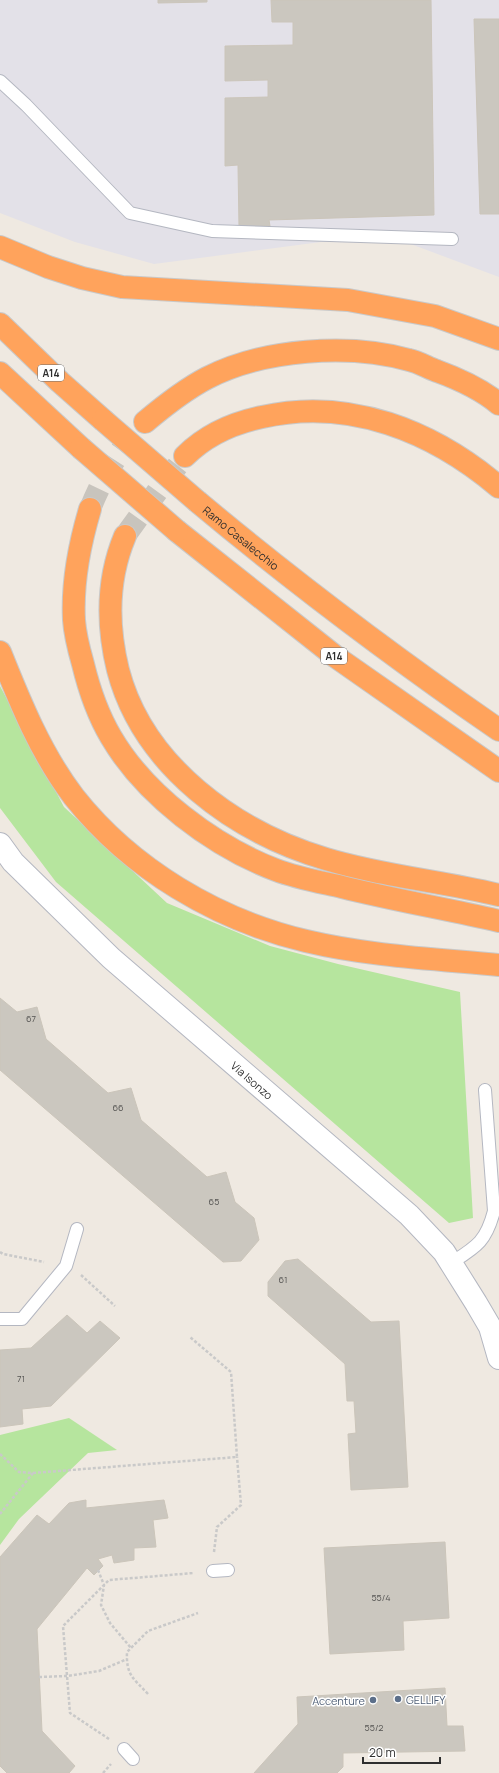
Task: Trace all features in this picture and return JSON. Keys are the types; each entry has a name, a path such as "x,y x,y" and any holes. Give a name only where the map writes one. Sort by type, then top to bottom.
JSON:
{"highway":[{"path":"0,246 48,267 82,278 122,287 348,300 435,316 499,339"},
{"name":"Ramo Casalecchio","path":"0,324 60,382 103,420 198,502 310,594 419,675 499,730"},
{"path":"145,422 186,390 208,377 264,358 314,351 351,351 410,360 458,378 499,404"},
{"name":"A14","path":"0,373 81,448 177,531 336,657 499,771"},
{"path":"185,456 196,445 240,422 274,414 295,412 354,414 385,422 421,436 453,453 499,487"},
{"path":"90,509 81,539 74,592 74,621 79,650 87,681 111,737 132,767 157,793 180,814 222,843 276,870 305,879 387,898 499,921"},
{"path":"125,536 117,554 112,579 110,606 111,631 115,659 123,688 136,717 154,745 179,773 209,800 246,824 285,844 325,859 499,895"},
{"path":"0,652 34,733 74,796 106,831 131,854 184,892 249,923 305,941 383,954 499,965"}],"street":[{"name":"Via Isonzo","path":"0,844 13,862 111,958 409,1215 444,1252 494,1331 499,1358"}],"lane":[{"path":"0,81 130,213 212,231 452,239"},
{"path":"451,1263 481,1241 490,1228 494,1211 485,1090"},
{"path":"0,1319 22,1319 66,1266 77,1229"},
{"path":"213,1571 228,1570"},
{"path":"124,1749 133,1759"}],"path":[{"path":"124,1749 70,1714 63,1626 109,1580 213,1571 217,1526 241,1505 231,1372 190,1337"},
{"path":"0,1454 19,1472 34,1473 237,1457"},
{"path":"0,1514 34,1473"},
{"path":"98,1570 104,1585 101,1604 110,1623 131,1648"},
{"path":"148,1694 131,1675 126,1664 128,1652 148,1631 198,1614"},
{"path":"39,1677 67,1676 98,1670 127,1658"}],"shaded area":[{"path":"0,0 499,0 499,277 408,243 321,242 154,264 75,242 0,213"}],"green space":[{"path":"0,686 64,807 167,903 270,946 338,964 460,992 473,1218 449,1223 56,882 0,808"},
{"path":"69,1418 117,1450 88,1453 19,1519 0,1545 0,1435"}],"building":[{"path":"158,0 207,0 207,2 158,3"},
{"path":"271,0 431,0 434,215 269,220 270,226 239,227 238,165 225,166 225,98 268,97 268,80 225,81 225,46 293,45 293,22 272,22"},
{"path":"474,19 499,19 499,214 480,214"},
{"path":"0,998 17,1012 37,1007 46,1039 108,1093 131,1088 141,1120 207,1177 226,1172 235,1202 254,1218 259,1240 241,1261 223,1262 0,1070"},
{"path":"298,1259 371,1322 399,1321 408,1487 351,1490 348,1434 356,1433 354,1401 347,1401 345,1364 268,1296 268,1282 285,1261"},
{"path":"67,1315 87,1333 100,1321 120,1338 51,1406 22,1409 23,1424 0,1427 0,1350 31,1348"},
{"path":"86,1500 86,1508 164,1500 168,1518 153,1520 156,1547 134,1548 134,1560 114,1563 112,1555 98,1559 103,1566 94,1575 87,1568 37,1629 42,1731 75,1766 69,1773 7,1773 0,1766 0,1557 37,1515 49,1524 69,1503"},
{"path":"445,1542 449,1618 403,1621 404,1650 330,1654 324,1548"},
{"path":"445,1688 447,1726 463,1726 465,1751 343,1753 343,1767 337,1773 254,1773 298,1724 297,1697"}],"tunnel":[{"path":"90,509 113,463 120,452 145,422"},
{"path":"125,536 185,456"}],"place":[{"name":"GELLIFY","path":"398,1699"},
{"name":"Accenture","path":"373,1700"}]}
